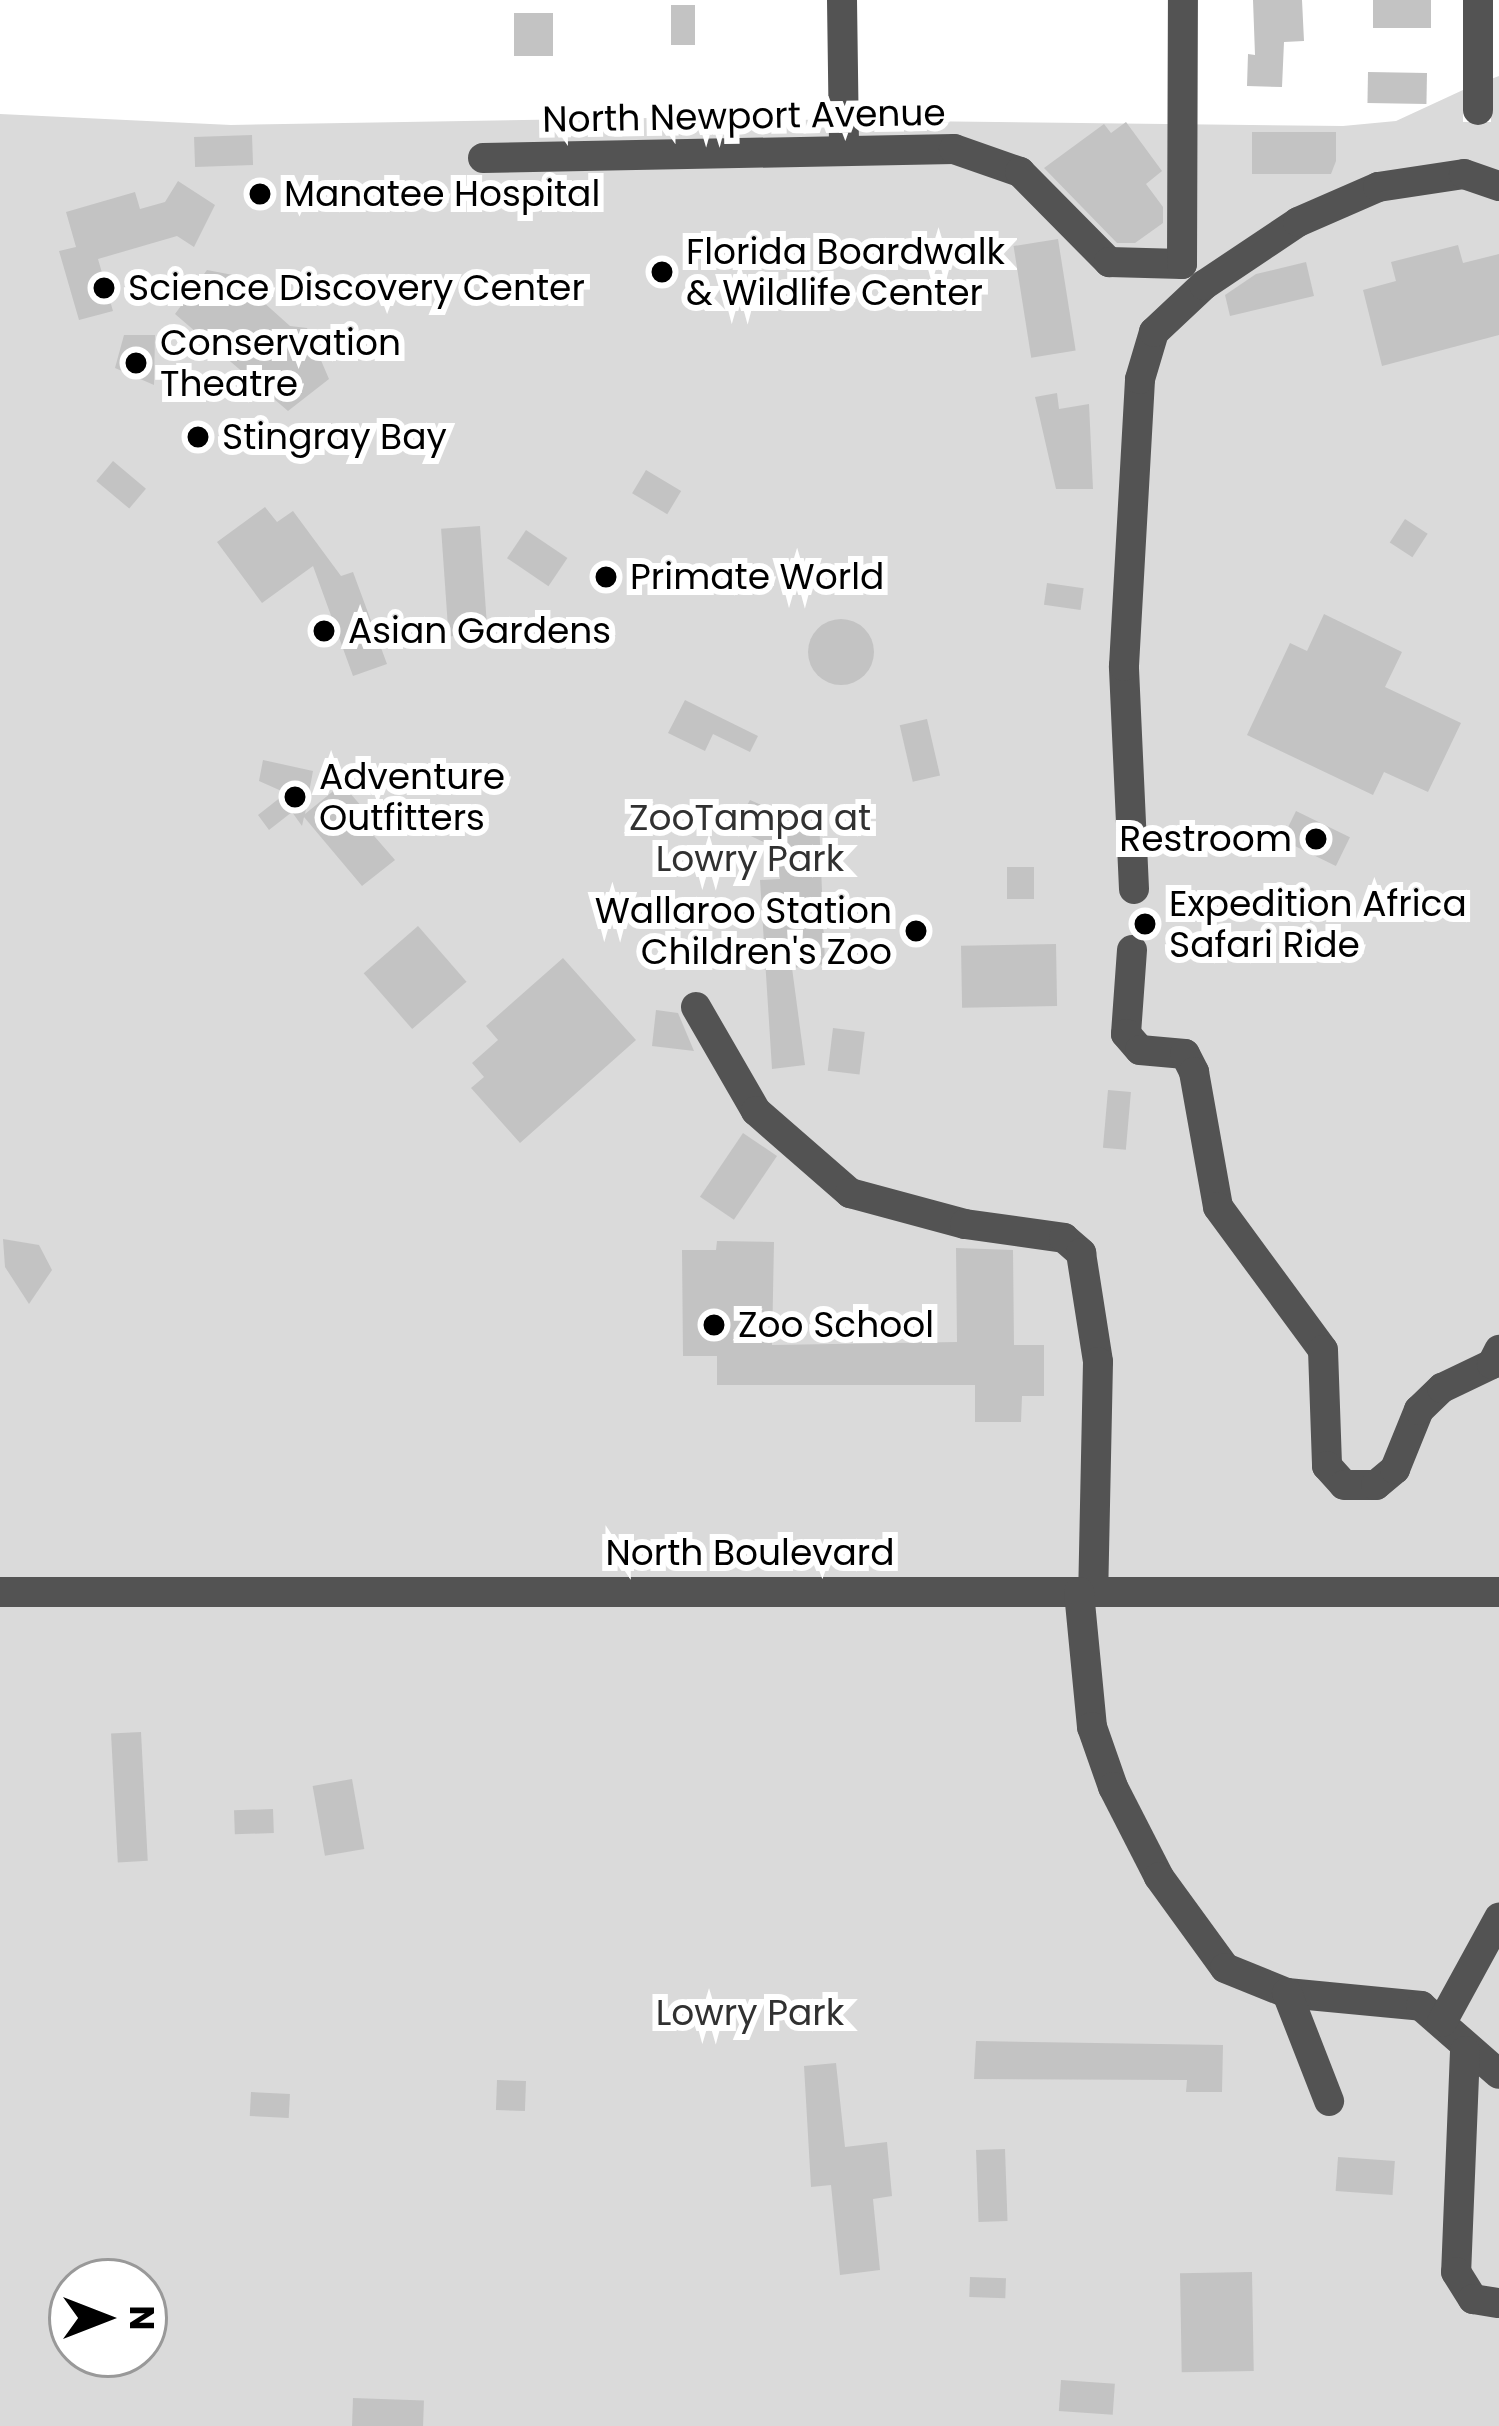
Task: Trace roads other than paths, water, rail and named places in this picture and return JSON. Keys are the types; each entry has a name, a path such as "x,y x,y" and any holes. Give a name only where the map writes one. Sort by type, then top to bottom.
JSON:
{"street":[{"path":"842,0 844,150"},
{"name":"North Newport Avenue","path":"483,158 954,148 1020,172 1109,262 1182,263 1183,0"},
{"path":"1478,0 1478,110"},
{"path":"1134,889 1124,666 1140,379 1154,332 1204,285 1298,222 1378,187 1464,174 1499,186"},
{"path":"1132,950 1126,1034 1140,1049 1185,1054 1194,1072 1218,1207 1323,1350 1327,1466 1343,1485 1376,1485 1385,1477 1419,1410 1442,1388 1492,1364 1499,1351"},
{"path":"696,1007 756,1112 850,1193 965,1224 1064,1238 1081,1253 1098,1363 1086,1592 1092,1727 1159,1877 1225,1968 1287,1994 1395,1998 1442,2022 1465,2051 1499,2074"},
{"name":"North Boulevard","path":"0,1592 1499,1592"},
{"path":"1442,2022 1499,1918"},
{"path":"1287,1994 1329,2101"},
{"path":"1465,2051 1456,2272 1474,2299 1499,2303"}],"place":[{"name":"Manatee Hospital","path":"260,194"},
{"name":"Florida Boardwalk & Wildlife Center","path":"662,272"},
{"name":"Science Discovery Center","path":"104,288"},
{"name":"Conservation Theatre","path":"136,363"},
{"name":"Stingray Bay","path":"198,437"},
{"name":"Primate World","path":"606,577"},
{"name":"Asian Gardens","path":"324,631"},
{"name":"Adventure Outfitters","path":"295,797"},
{"name":"Restroom","path":"1316,839"},
{"name":"Expedition Africa Safari Ride","path":"1145,924"},
{"name":"Wallaroo Station Children's Zoo","path":"916,931"},
{"name":"Zoo School","path":"714,1325"}],"park label":[{"name":"ZooTampa at Lowry Park","path":"750,838"},
{"name":"Lowry Park","path":"750,2013"}]}
